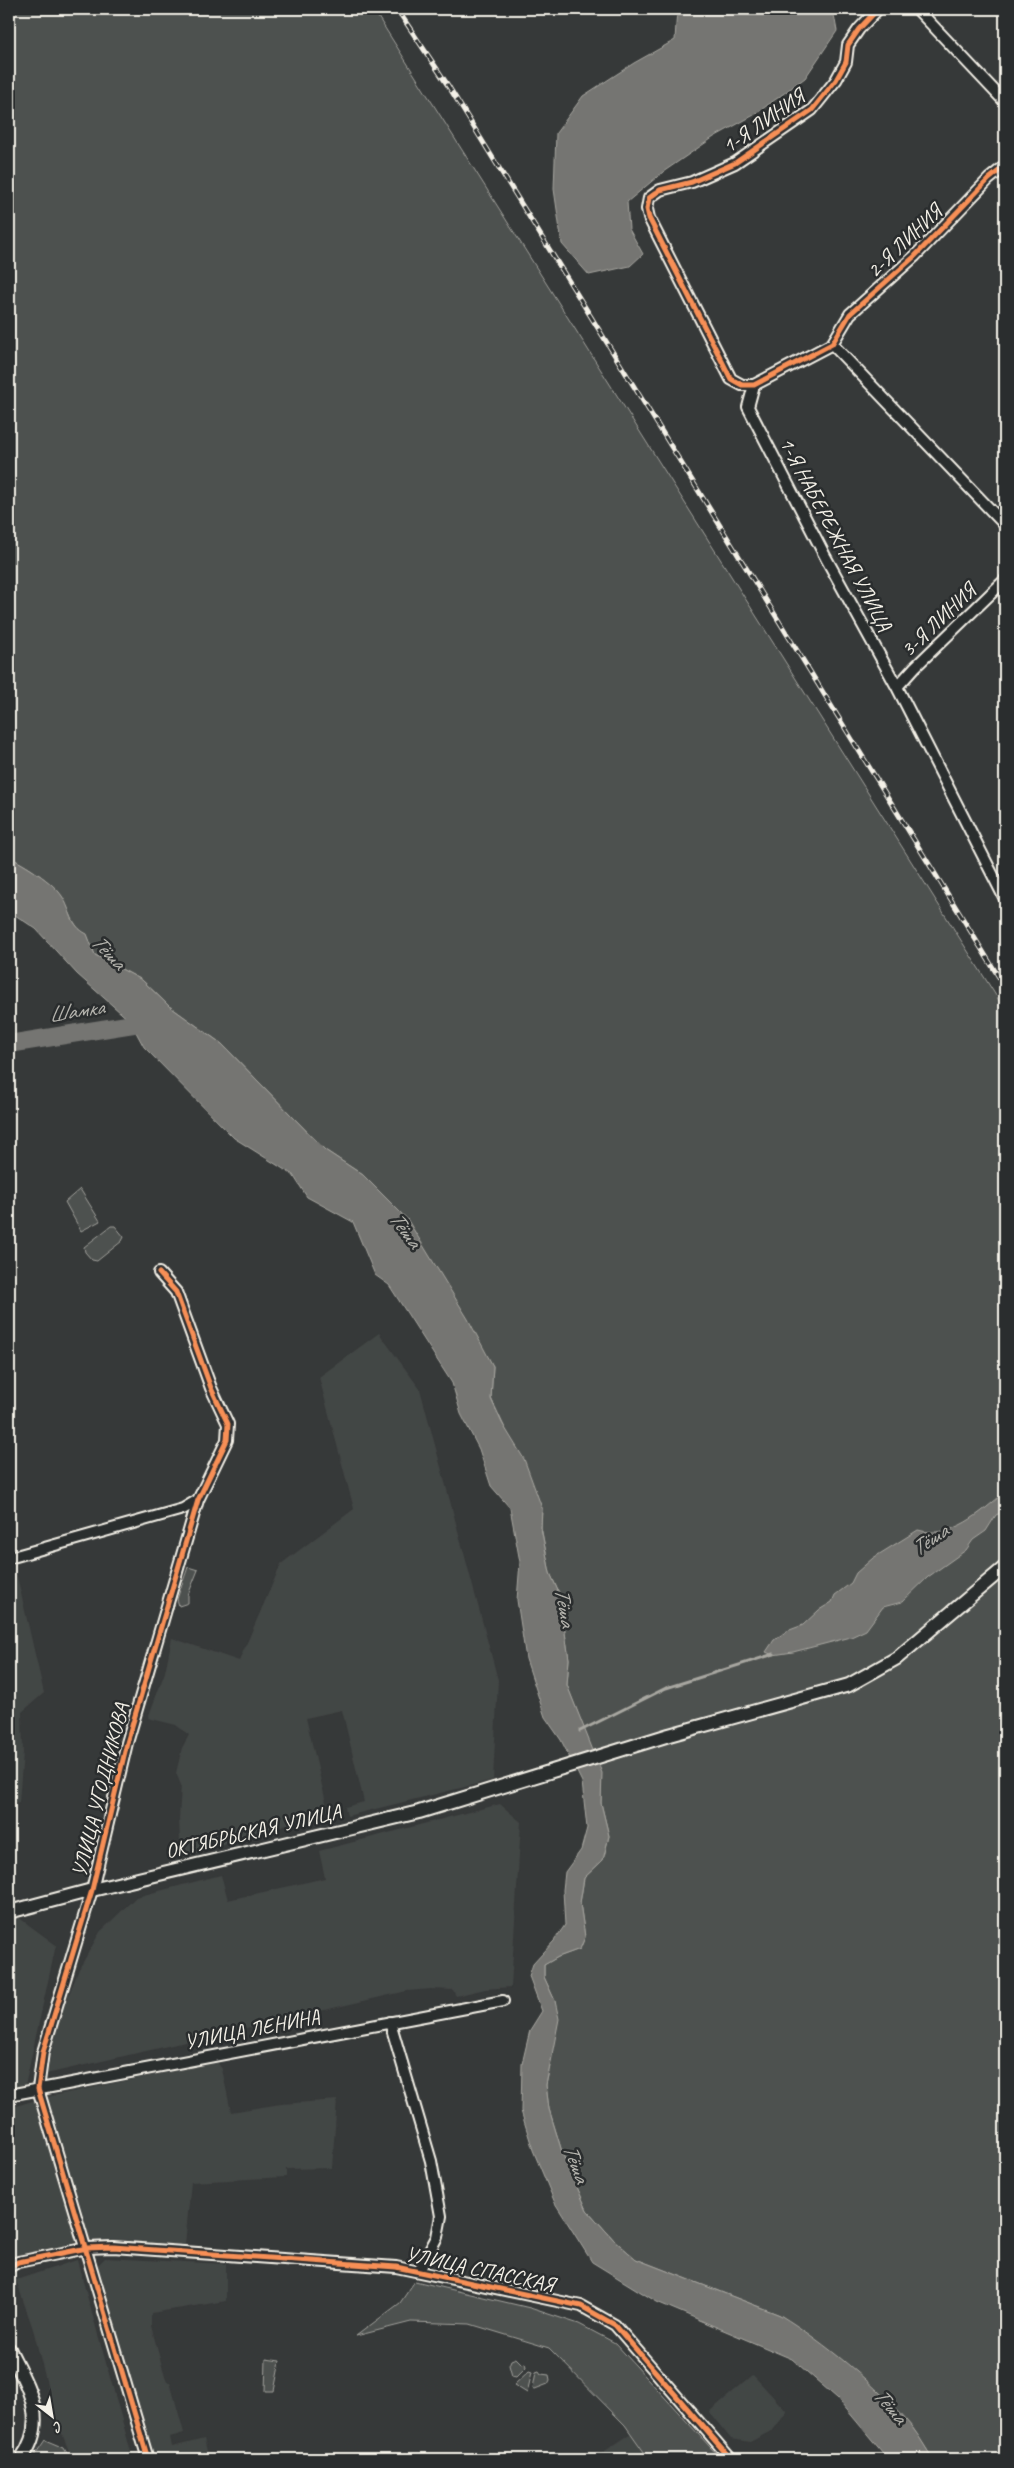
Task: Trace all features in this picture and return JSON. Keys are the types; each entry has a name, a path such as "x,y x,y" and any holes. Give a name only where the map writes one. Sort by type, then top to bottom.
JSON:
{"main road":[{"name":"ОКТЯБРЬСКАЯ УЛИЦА","path":"9,1912 92,1890 410,1814 506,1787 669,1735 849,1685 896,1658 1005,1567"},
{"path":"9,2349 27,2382 35,2406 34,2426 27,2450 21,2459"}],"street":[{"name":"1-Я ЛИНИЯ","path":"754,385 742,385 731,379 649,218 647,209 649,198 660,190 692,182 735,163 812,110 836,80 846,62 848,45 859,29 878,9"},
{"path":"917,9 1005,102"},
{"name":"2-Я ЛИНИЯ","path":"832,344 850,314 915,256 1005,166"},
{"path":"754,385 832,344 1005,525"},
{"name":"1-Я НАБЕРЕЖНАЯ УЛИЦА","path":"754,385 748,407 826,558 897,687 1005,899"},
{"name":"3-Я ЛИНИЯ","path":"897,687 916,666 1005,580"},
{"name":"УЛИЦА УГОДНИКОВА","path":"38,2089 43,2052 92,1890 127,1743 198,1500 227,1440 228,1424 211,1388 176,1292 158,1273"},
{"path":"9,1558 183,1509 198,1500"},
{"name":"УЛИЦА ЛЕНИНА","path":"9,2095 503,2001"},
{"path":"390,2022 431,2161 441,2216 437,2237 419,2271"},
{"path":"38,2089 87,2248 148,2459"},
{"name":"УЛИЦА СПАССКАЯ","path":"9,2267 18,2262 87,2248 113,2247 419,2271 580,2306 615,2326 731,2459"}],"shaded area":[{"path":"9,9 373,9 1005,1010 1005,2459 933,2459 912,2427 780,2315 636,2259 614,2240 587,2210 563,2155 549,2109 546,2085 552,2057 555,2001 544,1977 544,1965 558,1957 580,1949 585,1937 580,1903 584,1878 603,1860 609,1836 601,1803 601,1773 567,1685 569,1659 559,1593 550,1573 541,1527 542,1508 491,1398 493,1366 363,1175 325,1150 222,1044 169,1006 142,980 95,955 87,935 74,923 58,891 38,874 9,857"},
{"path":"80,1189 100,1221 81,1231 65,1202"},
{"path":"111,1226 115,1226 124,1237 122,1241 97,1261 92,1260 85,1252 84,1247"},
{"path":"379,1333 420,1389 498,1680 493,1780 347,1816 345,1807 364,1802 342,1710 306,1718 328,1811 184,1857 180,1842 179,1819 181,1785 176,1773 182,1748 189,1735 176,1725 148,1718 165,1672 172,1638 239,1661 281,1564 354,1509 319,1377"},
{"path":"188,1567 198,1570 188,1595 188,1603 179,1606 177,1599"},
{"path":"16,1572 44,1693 22,1712 23,1753 19,1802 9,1805 9,1574"},
{"path":"500,1804 521,1822 511,1987 485,1989 456,1996 453,1990 407,1991 46,2074 60,2017 79,1969 100,1932 136,1897 221,1875 228,1900 325,1878 319,1851"},
{"path":"18,1917 56,1945 25,2086 9,2089 9,1920"},
{"path":"217,2062 222,2069 231,2112 281,2104 337,2100 332,2168 286,2169 286,2177 191,2182 185,2245 88,2240 47,2097"},
{"path":"36,2100 77,2242 9,2259 9,2108"},
{"path":"105,2258 226,2264 226,2301 151,2313 151,2326 162,2366 167,2382 170,2382 184,2433 170,2437 172,2447 204,2439 209,2459 154,2459 96,2267"},
{"path":"77,2260 133,2459 74,2459 71,2456 55,2416 33,2329 16,2280"},
{"path":"415,2281 530,2308 579,2324 615,2343 721,2459 649,2459 625,2425 549,2348 470,2324 411,2322 356,2336 400,2303"},
{"path":"516,2358 522,2364 525,2363 526,2367 516,2377 512,2376 509,2365 511,2360"},
{"path":"266,2359 280,2361 274,2391 265,2391"},
{"path":"529,2371 532,2372 527,2393 514,2385"},
{"path":"539,2371 541,2374 549,2375 550,2380 548,2384 535,2389 533,2388 536,2372"},
{"path":"753,2375 787,2412 773,2430 750,2442 731,2439 709,2412"},
{"path":"635,2431 656,2459 593,2459"},
{"path":"45,2440 64,2448 70,2459 32,2459"}],"water":[{"path":"677,9 833,9 837,31 805,78 754,115 714,137 663,172 627,202 629,229 643,254 630,266 589,275 562,244 554,189 556,133 583,96 634,63 675,40"},
{"path":"9,857 38,874 58,891 74,922 87,934 95,955 142,980 169,1006 222,1044 325,1150 363,1175 407,1219 468,1319 493,1366 491,1399 502,1423 524,1459 542,1508 541,1528 550,1573 559,1593 569,1659 567,1685 602,1773 601,1803 609,1836 603,1860 584,1878 580,1903 585,1937 580,1949 558,1957 544,1965 544,1977 555,2001 559,2019 546,2085 549,2109 563,2155 587,2210 614,2240 636,2259 780,2315 815,2338 884,2396 912,2427 933,2459 888,2459 837,2398 792,2359 657,2302 592,2262 555,2203 533,2150 521,2111 522,2064 530,2030 542,2011 529,1976 533,1964 554,1941 565,1925 563,1890 565,1872 581,1850 587,1828 582,1782 561,1740 545,1717 526,1659 517,1600 520,1562 510,1508 491,1486 479,1449 461,1414 452,1383 389,1285 375,1275 353,1222 307,1197 293,1175 234,1138 144,1047 130,1021 77,974 36,929 9,911"},
{"path":"1005,1492 1005,1511 996,1515 986,1531 973,1540 966,1550 928,1577 902,1602 883,1607 866,1630 851,1637 793,1652 773,1655 766,1652 774,1640 787,1631 803,1625 819,1610 832,1602 835,1595 851,1583 856,1573 873,1558 918,1530 931,1532 954,1528 986,1508"}],"waterway":[{"name":"Шамка","path":"9,1044 152,1021"},
{"name":"Тёша","path":"580,1731 666,1688 774,1654"}],"railway":[{"path":"397,9 449,87 1005,987"}],"cycle path":[{"path":"878,9 859,29 848,45 846,62 836,80 812,110 735,163 692,182 660,190 649,198 647,209 649,218 731,379 742,385 754,385 832,344 850,314 915,256 989,179 1005,166"},
{"path":"148,2459 38,2089 43,2052 92,1890 127,1743 198,1500 227,1440 228,1424 211,1388 176,1292 159,1273"},
{"path":"9,2267 18,2262 87,2248 113,2247 396,2267 581,2306 615,2325 731,2459"}]}
